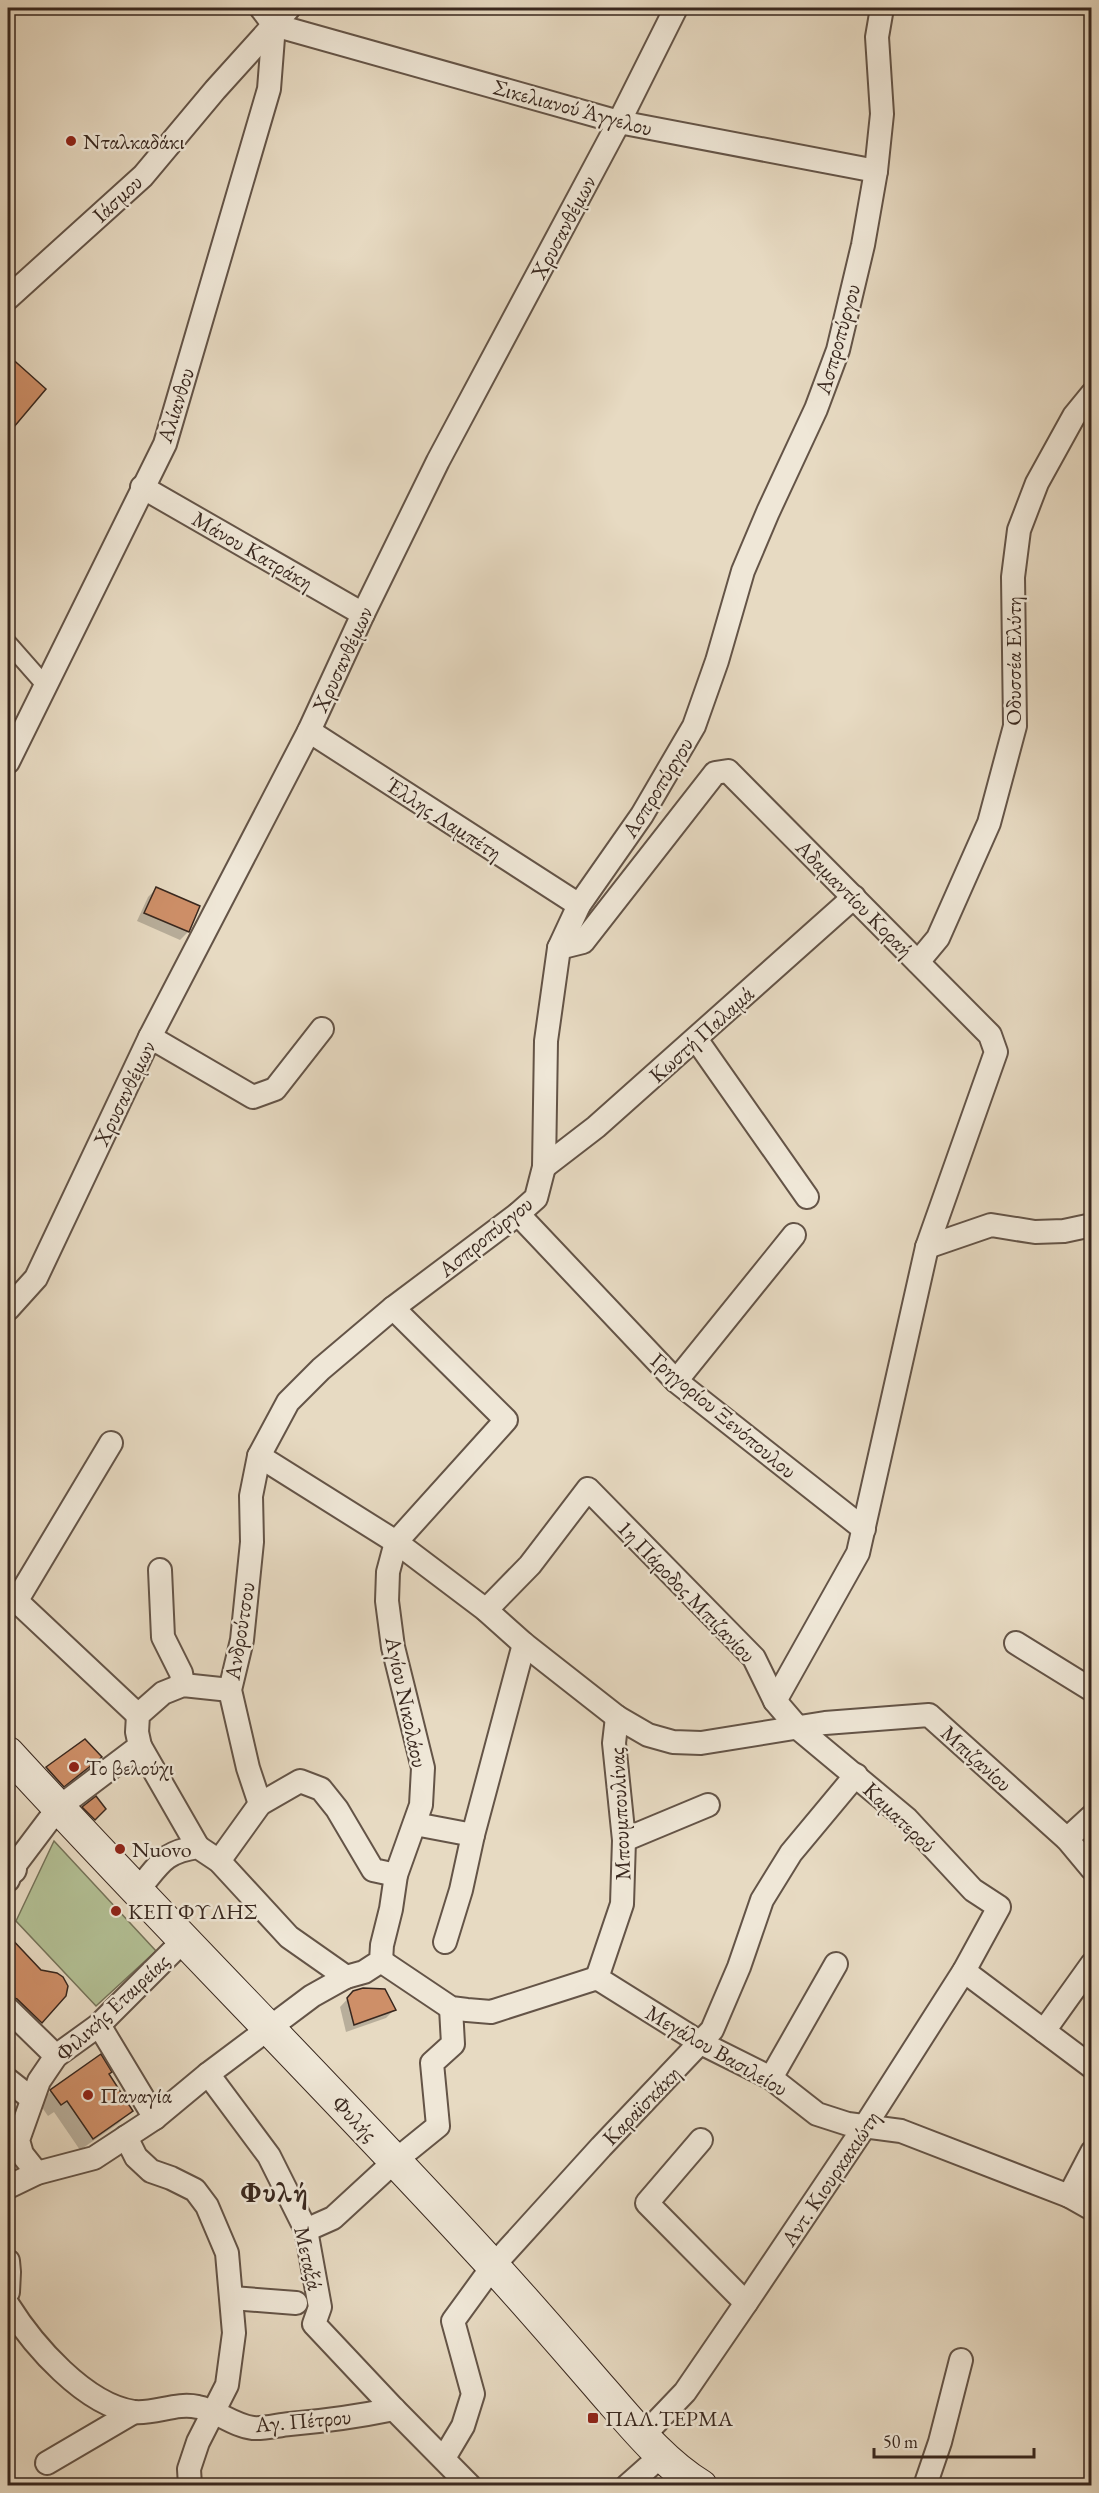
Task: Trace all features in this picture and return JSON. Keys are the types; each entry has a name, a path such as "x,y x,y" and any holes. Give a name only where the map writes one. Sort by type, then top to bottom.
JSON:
{"main road":[{"name":"Φυλής","path":"8,1753 269,2030 396,2160 653,2445 676,2469 700,2486"}],"street":[{"name":"Ιάσμου","path":"8,298 142,176 215,90 267,16 290,8"},
{"name":"Χρυσανθέμων","path":"8,1309 36,1278 150,1037 309,731 438,461 619,122 676,8"},
{"name":"Ασπροπύργου","path":"259,1455 288,1402 321,1369 393,1308 518,1215 536,1198 544,1167 546,1041 559,948 579,905 642,815 694,726 717,661 743,571 816,409 838,350 863,245 876,171 882,114 877,37 882,8"},
{"name":"Σικελιανού Άγγελου","path":"267,16 619,122 876,171"},
{"name":"Αλίανθου","path":"8,762 165,444 269,89 267,16"},
{"name":"Οδυσσέα Ελύτη","path":"918,962 938,939 989,823 1016,726 1013,577 1020,530 1037,483 1074,416 1092,394"},
{"name":"Μάνου Κατράκη","path":"142,487 363,614"},
{"path":"8,643 45,685"},
{"name":"Έλλης Λαμπέτη","path":"309,731 579,905"},
{"name":"Αδαμαντίου Κοραή","path":"559,948 583,942 715,773 728,771 990,1035 996,1052 927,1247"},
{"name":"Κωστή Παλαμά","path":"544,1167 596,1127 854,897"},
{"path":"150,1037 253,1097 275,1089 322,1029"},
{"path":"696,1039 807,1197"},
{"name":"Γρηγορίου Ξενόπουλου","path":"518,1215 676,1381 864,1529"},
{"path":"775,1701 858,1553 927,1247 991,1226 1035,1232 1064,1231 1092,1225"},
{"path":"676,1381 794,1235"},
{"name":"Αγίου Νικολάου","path":"381,1960 396,1875 421,1805 423,1768 393,1647 387,1601 388,1572 396,1542 506,1420 393,1308"},
{"path":"111,1443 12,1596 138,1715"},
{"name":"Μπιζανίου","path":"259,1455 396,1542 486,1610 524,1644 617,1717 648,1735 673,1742 701,1743 825,1723 929,1715 1067,1839 1092,1869"},
{"name":"Ανδρούτσου","path":"259,1455 251,1496 252,1542 242,1640 230,1690 248,1768 260,1804"},
{"name":"1η Πάροδος Μπιζανίου","path":"486,1610 530,1565 588,1490 754,1658 775,1701 799,1729"},
{"path":"160,1570 163,1637 181,1673 183,1685"},
{"path":"1016,1643 1092,1690"},
{"path":"445,1942 461,1890 472,1835 524,1644"},
{"path":"230,1690 183,1685 163,1693 138,1715 137,1732 140,1746 198,1847 219,1861 289,1937 346,1977"},
{"name":"Μπουμπουλίνας","path":"597,1978 622,1904 624,1840 614,1743 617,1717"},
{"name":"Καματερού","path":"799,1729 908,1819 973,1890 999,1907"},
{"path":"9,1872 58,1808 140,1746"},
{"name":"Καραϊσκάκη","path":"444,2458 463,2426 473,2394 453,2321 493,2266 605,2142 712,2030 739,1967 762,1900 791,1852 856,1775"},
{"path":"219,1861 260,1804 300,1781 321,1789 337,1809 373,1870 396,1875"},
{"path":"624,1840 708,1805"},
{"path":"1067,1839 1092,1816"},
{"path":"415,1824 472,1835"},
{"path":"138,1890 164,1859 177,1850 198,1847"},
{"name":"Αντ. Κιουρκακιώτη","path":"627,2486 685,2392 865,2127 964,1971 999,1907"},
{"name":"Φιλικής Εταιρείας","path":"37,2173 22,2154 18,2140 39,2081 56,2056 99,2025 184,1940"},
{"path":"8,2187 37,2173 94,2158 155,2118 208,2074 312,1996 346,1977 364,1972 381,1960 451,2008 491,2012 597,1978"},
{"path":"771,2078 836,1964"},
{"path":"1044,2031 1092,1964"},
{"path":"964,1971 1092,2067"},
{"name":"Μεγάλου Βασιλείου","path":"597,1978 701,2043 771,2078 817,2114 848,2124 901,2131 1069,2196 1092,2209"},
{"path":"306,2230 333,2218 396,2160 438,2126 432,2063 453,2044 451,2008"},
{"path":"8,2009 56,2056"},
{"path":"99,2025 155,2118"},
{"name":"Μεταξά","path":"208,2074 269,2156 306,2230 320,2307 314,2324 394,2409"},
{"path":"8,2080 32,2099"},
{"path":"126,2137 136,2157 151,2171 195,2190 207,2206 227,2253 234,2333 226,2385 198,2442 189,2469 189,2486"},
{"path":"701,2140 647,2203 747,2303"},
{"path":"1069,2196 1092,2152"},
{"path":"8,2261 8,2292"},
{"path":"232,2298 296,2303"},
{"name":"Αγ. Πέτρου","path":"8,2305 24,2331 79,2385 99,2400 134,2412 156,2412 180,2405 199,2407 253,2428 351,2417 394,2409"},
{"path":"924,2486 940,2442 961,2360"},
{"path":"394,2409 470,2486"},
{"path":"47,2463 134,2412"}],"green space":[{"path":"54,1841 156,1951 96,2006 16,1921"}],"building":[{"path":"8,355 46,389 8,434"},
{"path":"156,887 200,906 189,932 144,913"},
{"name":"Το βελούχι","path":"85,1739 102,1757 64,1787 46,1767"},
{"path":"96,1796 106,1809 95,1820 82,1807"},
{"path":"8,1935 41,1970 57,1973 63,1977 68,1986 66,1996 42,2023 17,1999 8,1996"},
{"path":"363,1988 385,1989 396,2010 354,2025 347,1998 353,1991"},
{"name":"Παναγία","path":"101,2054 112,2072 109,2074 133,2111 93,2139 67,2101 61,2105 50,2090"}],"place":[{"name":"Νταλκαδάκι","path":"71,141"},
{"name":"Το βελούχι","path":"74,1767"},
{"name":"Nuovo","path":"120,1849"},
{"name":"ΚΕΠ ΦΥΛΗΣ","path":"116,1911"},
{"name":"Παναγία","path":"88,2095"},
{"name":"ΠΑΛ.ΤΕΡΜΑ","path":"593,2418"}],"district":[{"name":"Φυλή","path":"275,2192"}]}
